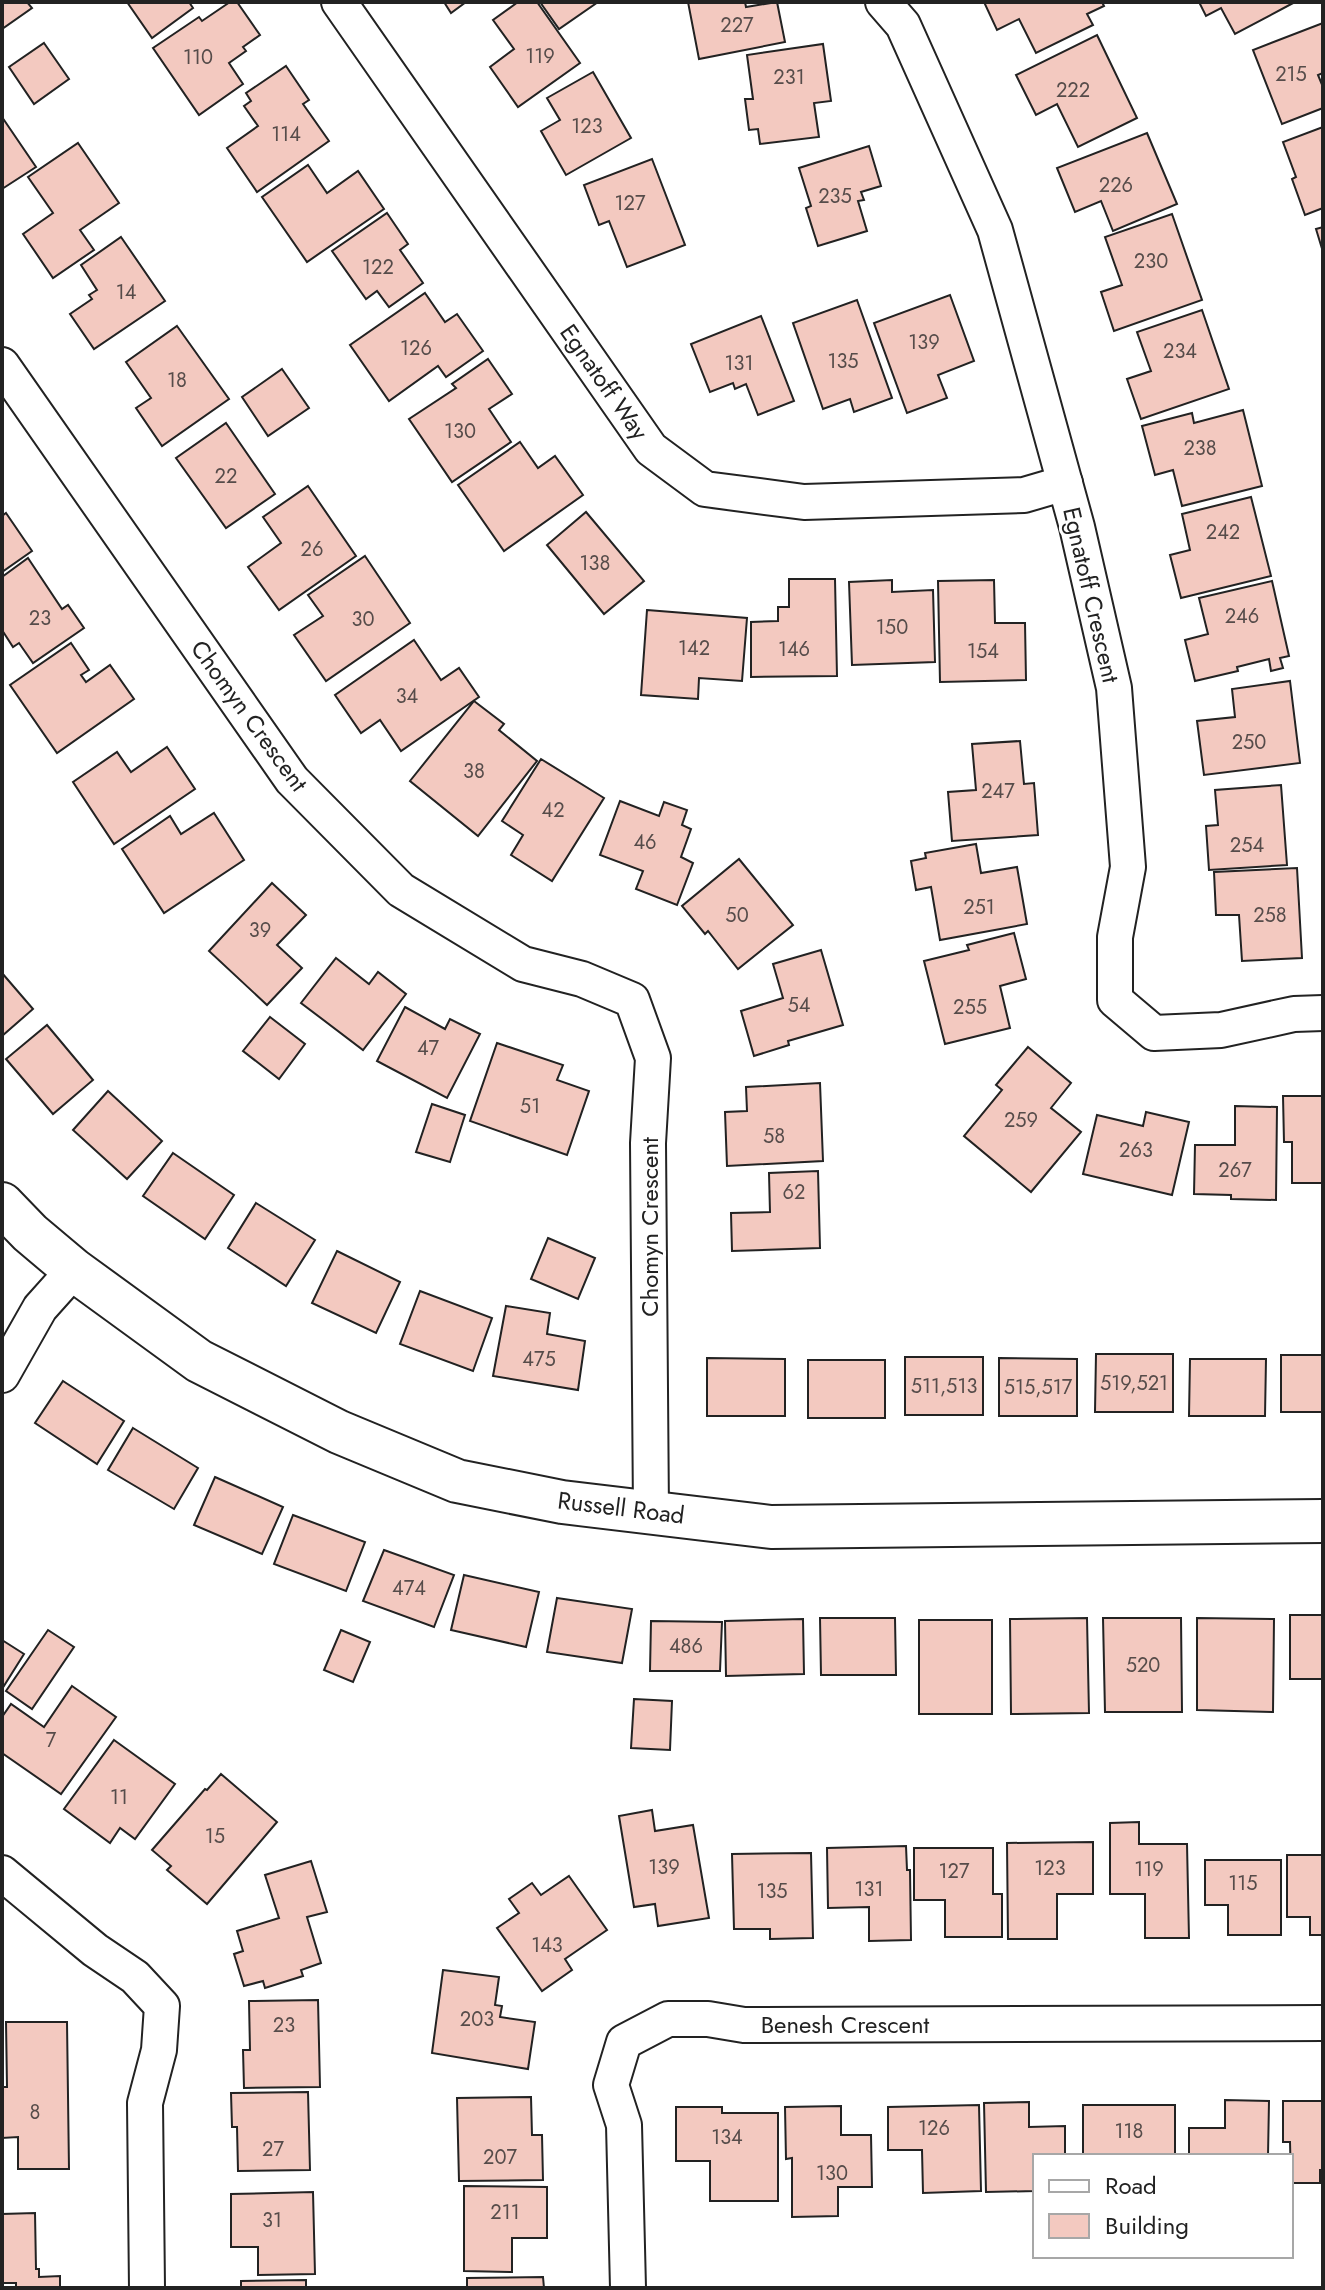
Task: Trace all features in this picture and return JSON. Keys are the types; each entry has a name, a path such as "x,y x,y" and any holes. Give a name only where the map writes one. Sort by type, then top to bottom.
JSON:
{"street":[{"name":"Egnatoff Way","path":"339,2 651,449 705,489 804,502 1024,495 1065,483"},
{"name":"Egnatoff Crescent","path":"883,2 903,25 995,230 1065,483 1114,688 1128,867 1115,937 1115,1000 1154,1033 1221,1030 1294,1014 1323,1013"},
{"name":"Chomyn Crescent","path":"2,365 292,780 390,879 401,890 523,964 582,979 632,1000 653,1058 648,1143 651,1512"},
{"name":"Russell Road","path":"2,1204 30,1233 74,1270 199,1361 339,1432 457,1481 562,1502 771,1527 1323,1521"},
{"path":"2,1375 40,1308 74,1270"},
{"path":"2,1873 95,1950 135,1977 162,2006 159,2050 145,2103 147,2288"},
{"name":"Benesh Crescent","path":"628,2288 624,2125 611,2085 624,2042 668,2019 708,2019 744,2025 1323,2023"}],"building":[{"path":"2,2 27,2 32,8 2,29"},
{"path":"127,2 189,2 193,8 152,38"},
{"path":"230,2 237,2 260,35 243,47 246,51 229,63 243,84 199,115 153,48 199,17 202,21"},
{"path":"444,2 466,2 451,13"},
{"path":"518,2 537,2 580,63 518,107 490,67 514,49 493,20"},
{"path":"540,2 598,2 559,29"},
{"path":"688,2 745,2 746,7 777,2 785,42 699,59"},
{"path":"984,2 1102,2 1104,6 1087,14 1093,25 1036,53 1019,19 997,30"},
{"path":"1199,2 1295,2 1235,34 1221,8 1206,16"},
{"path":"1323,23 1323,73 1318,75 1323,87 1323,108 1282,124 1253,50"},
{"path":"1097,35 1137,118 1078,147 1057,104 1036,115 1016,75"},
{"path":"44,43 69,79 34,104 9,67"},
{"path":"823,44 831,101 814,103 819,137 760,144 758,129 749,130 745,99 753,99 747,55"},
{"path":"286,66 309,100 303,104 329,141 257,192 227,148 258,126 244,106 251,101 246,93"},
{"path":"593,72 631,138 566,175 541,131 560,120 547,98"},
{"path":"2,117 36,167 2,189"},
{"path":"1323,127 1323,208 1305,215 1283,142"},
{"path":"1147,133 1177,204 1113,231 1101,201 1075,212 1057,168"},
{"path":"78,143 119,203 80,230 94,250 53,278 23,234 53,213 28,177"},
{"path":"869,146 881,186 861,192 864,200 858,201 867,231 818,246 806,208 811,206 799,168"},
{"path":"652,159 685,245 627,267 609,221 599,225 584,185"},
{"path":"308,165 327,193 358,171 384,209 307,262 262,197"},
{"path":"387,213 408,244 400,250 423,283 389,307 377,291 366,299 332,251"},
{"path":"1172,214 1202,300 1114,331 1101,292 1122,285 1105,237"},
{"path":"1323,227 1323,252 1316,229"},
{"path":"121,237 165,301 94,349 70,314 92,299 89,295 97,290 81,265"},
{"path":"425,293 445,322 457,314 483,351 446,377 438,366 389,401 350,345"},
{"path":"950,295 974,361 938,375 947,398 907,413 874,323"},
{"path":"857,300 892,398 854,412 850,399 823,409 793,323"},
{"path":"1202,310 1229,389 1141,419 1127,379 1151,371 1137,332"},
{"path":"761,316 794,401 758,415 746,384 735,389 733,383 710,392 691,344"},
{"path":"177,326 229,399 162,446 136,408 151,398 126,362"},
{"path":"488,359 512,394 489,409 511,442 452,482 409,419 456,388 452,384"},
{"path":"282,369 309,408 268,436 242,397"},
{"path":"1243,410 1262,486 1182,506 1173,470 1155,475 1142,426 1192,413 1194,423"},
{"path":"226,423 275,494 226,528 176,458"},
{"path":"520,442 538,468 555,456 583,495 504,551 458,485"},
{"path":"308,486 356,556 279,610 248,567 281,543 263,517"},
{"path":"1251,497 1271,576 1181,598 1170,555 1190,550 1182,514"},
{"path":"586,512 644,581 604,614 547,545"},
{"path":"6,513 32,551 2,572 2,516"},
{"path":"365,556 410,623 326,681 294,635 323,616 308,595"},
{"path":"28,558 62,609 68,605 84,628 33,663 19,643 13,647 2,630 2,577"},
{"path":"789,579 835,579 837,676 751,677 751,622 778,621 778,607 789,607"},
{"path":"892,580 892,592 933,590 935,662 852,665 849,582"},
{"path":"994,580 995,623 1025,623 1026,680 940,682 938,581"},
{"path":"1272,581 1289,656 1280,658 1283,668 1271,671 1269,659 1237,667 1238,671 1195,681 1185,640 1208,634 1199,598"},
{"path":"647,610 747,618 742,681 699,678 698,699 641,695"},
{"path":"414,640 441,680 459,668 479,697 401,751 380,720 361,733 335,695"},
{"path":"71,643 89,670 81,675 86,682 110,665 134,699 57,753 10,685"},
{"path":"1290,681 1300,763 1204,775 1197,721 1235,717 1232,689"},
{"path":"474,701 504,724 499,730 537,761 478,836 410,781"},
{"path":"1020,741 1024,784 1034,783 1038,835 952,841 948,792 976,790 972,744"},
{"path":"167,747 195,789 114,844 73,782 117,752 131,772"},
{"path":"541,759 604,798 552,881 511,855 523,835 502,821"},
{"path":"1281,785 1287,865 1209,870 1206,826 1218,825 1215,790"},
{"path":"620,801 659,816 664,802 687,810 682,825 691,829 681,857 693,863 677,905 636,889 643,871 600,855"},
{"path":"214,813 244,860 164,913 122,849 170,816 181,834"},
{"path":"976,844 981,873 1017,867 1027,924 940,940 931,887 916,890 911,861 926,858 925,853"},
{"path":"739,859 793,925 738,969 708,931 705,934 682,906"},
{"path":"1297,868 1302,958 1242,961 1239,915 1216,915 1214,872"},
{"path":"272,883 306,915 277,945 302,968 267,1005 209,951"},
{"path":"1014,933 1026,979 1000,986 1010,1028 945,1044 924,961 969,950 967,945"},
{"path":"821,950 843,1025 788,1041 789,1045 754,1056 741,1011 783,998 773,964"},
{"path":"336,958 369,984 378,972 406,994 363,1050 301,1003"},
{"path":"2,973 33,1009 2,1036"},
{"path":"405,1007 445,1029 450,1019 480,1034 447,1098 377,1061"},
{"path":"270,1017 305,1044 279,1079 243,1051"},
{"path":"47,1025 93,1080 53,1114 6,1059"},
{"path":"497,1043 563,1065 557,1080 589,1091 567,1155 470,1121"},
{"path":"1028,1047 1071,1083 1051,1108 1081,1132 1031,1192 964,1136 1002,1090 996,1085"},
{"path":"820,1083 823,1161 727,1166 725,1112 747,1111 746,1087"},
{"path":"108,1091 162,1141 127,1179 73,1130"},
{"path":"1283,1096 1323,1096 1323,1183 1292,1183 1292,1142 1284,1142"},
{"path":"432,1104 465,1115 450,1162 416,1152"},
{"path":"1235,1106 1277,1107 1276,1200 1194,1194 1195,1145 1235,1145"},
{"path":"1146,1112 1189,1122 1172,1195 1083,1174 1097,1115 1143,1126"},
{"path":"173,1153 234,1195 205,1239 143,1196"},
{"path":"818,1171 820,1248 732,1251 731,1213 770,1212 769,1173"},
{"path":"256,1203 315,1240 286,1286 228,1248"},
{"path":"548,1238 595,1258 578,1299 531,1279"},
{"path":"337,1251 400,1282 376,1333 312,1303"},
{"path":"420,1291 492,1318 473,1371 400,1344"},
{"path":"506,1306 550,1313 547,1334 585,1341 578,1390 493,1376"},
{"path":"1096,1354 1173,1354 1173,1412 1095,1412"},
{"path":"1281,1355 1323,1355 1323,1412 1281,1412"},
{"path":"905,1357 983,1357 983,1415 905,1415"},
{"path":"707,1358 785,1359 785,1416 707,1416"},
{"path":"999,1358 1077,1359 1077,1416 999,1416"},
{"path":"1190,1359 1266,1359 1265,1416 1189,1416"},
{"path":"808,1360 885,1360 885,1418 808,1418"},
{"path":"63,1381 124,1421 97,1464 35,1423"},
{"path":"133,1428 198,1468 174,1509 108,1470"},
{"path":"215,1477 283,1507 262,1554 194,1525"},
{"path":"293,1515 365,1542 346,1591 274,1564"},
{"path":"384,1550 454,1575 434,1627 363,1601"},
{"path":"464,1575 539,1592 526,1647 451,1630"},
{"path":"557,1598 632,1609 622,1663 547,1652"},
{"path":"1290,1615 1323,1615 1323,1679 1290,1679"},
{"path":"820,1618 895,1618 896,1675 821,1675"},
{"path":"1087,1618 1089,1713 1011,1714 1010,1619"},
{"path":"1103,1618 1181,1618 1182,1712 1105,1712"},
{"path":"1197,1618 1274,1619 1273,1712 1197,1710"},
{"path":"803,1619 804,1674 726,1676 725,1621"},
{"path":"919,1620 992,1620 992,1714 919,1714"},
{"path":"651,1621 722,1622 720,1671 650,1671"},
{"path":"48,1630 74,1647 32,1709 6,1691"},
{"path":"341,1630 370,1642 353,1682 324,1670"},
{"path":"2,1640 24,1654 2,1689"},
{"path":"72,1686 116,1717 61,1794 2,1753 2,1717 11,1704 44,1727"},
{"path":"634,1699 672,1701 670,1750 631,1748"},
{"path":"114,1740 175,1784 135,1839 120,1828 110,1843 64,1809"},
{"path":"221,1774 277,1822 207,1904 167,1870 171,1866 152,1850"},
{"path":"652,1810 655,1831 693,1825 709,1918 658,1926 655,1904 634,1907 619,1816"},
{"path":"1139,1822 1139,1844 1187,1844 1189,1938 1145,1938 1145,1894 1110,1894 1110,1823"},
{"path":"1093,1842 1093,1894 1057,1894 1057,1939 1008,1939 1007,1843"},
{"path":"906,1846 907,1870 910,1870 911,1940 869,1941 869,1907 828,1908 827,1848"},
{"path":"914,1848 993,1848 993,1894 1002,1894 1002,1937 945,1937 945,1900 914,1900"},
{"path":"811,1853 813,1938 770,1939 770,1929 734,1929 732,1854"},
{"path":"1287,1855 1323,1855 1323,1935 1310,1935 1310,1917 1287,1917"},
{"path":"1205,1860 1281,1860 1281,1935 1228,1935 1228,1905 1205,1905"},
{"path":"311,1861 327,1912 307,1917 321,1963 301,1970 303,1976 265,1988 263,1981 244,1986 234,1954 243,1951 237,1931 279,1918 265,1875"},
{"path":"569,1876 607,1930 565,1959 572,1970 542,1991 497,1928 519,1913 509,1899 532,1883 541,1895"},
{"path":"443,1970 499,1977 495,2005 502,2006 500,2017 535,2022 528,2069 432,2053"},
{"path":"318,2000 320,2087 244,2088 243,2050 250,2050 249,2001"},
{"path":"6,2022 67,2022 69,2169 18,2169 18,2137 2,2138 2,2087 7,2087"},
{"path":"308,2092 310,2170 238,2171 237,2127 232,2127 231,2093"},
{"path":"531,2097 532,2135 542,2135 543,2180 459,2181 457,2098"},
{"path":"1225,2100 1269,2101 1268,2154 1189,2154 1189,2128 1225,2128"},
{"path":"1283,2101 1322,2101 1323,2170 1320,2170 1320,2183 1293,2183 1293,2154 1290,2154 1290,2142 1283,2142"},
{"path":"1029,2102 1029,2127 1065,2126 1065,2154 1033,2154 1033,2191 986,2192 984,2103"},
{"path":"979,2105 981,2191 923,2193 922,2150 888,2150 888,2107"},
{"path":"1083,2105 1175,2105 1175,2154 1083,2154"},
{"path":"841,2106 841,2135 871,2135 872,2187 838,2187 838,2216 792,2217 792,2158 786,2159 785,2107"},
{"path":"676,2107 722,2107 722,2113 778,2113 778,2201 710,2201 710,2161 676,2161"},
{"path":"464,2186 547,2187 547,2238 512,2238 512,2272 464,2271"},
{"path":"313,2192 315,2274 258,2275 258,2247 231,2247 231,2194"},
{"path":"35,2213 36,2269 39,2269 39,2277 60,2276 60,2288 16,2288 16,2283 2,2283 2,2214"},
{"path":"543,2277 544,2288 467,2288 467,2278"},
{"path":"306,2280 306,2288 241,2288 241,2281"}]}
